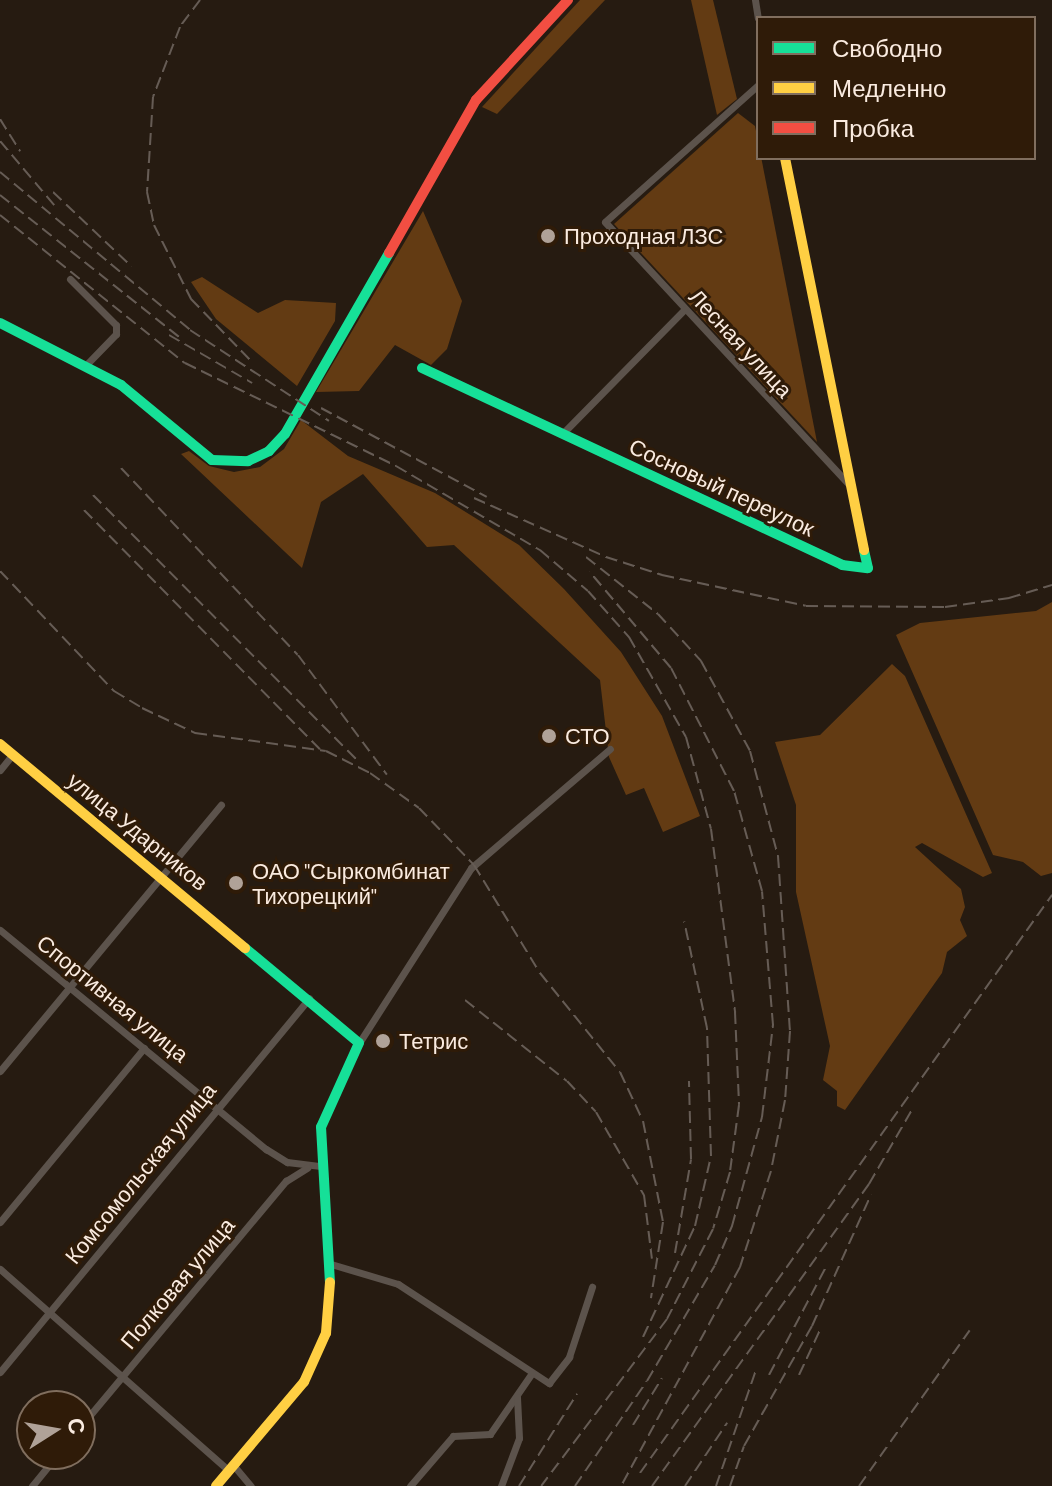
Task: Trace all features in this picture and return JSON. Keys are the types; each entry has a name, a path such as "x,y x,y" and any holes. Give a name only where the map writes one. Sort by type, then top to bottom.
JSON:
{"main road":[{"path":"0,323 121,385 212,460 248,461 269,451 285,434 476,100 568,0"},
{"path":"785,160 851,488"},
{"name":"Сосновый переулок","path":"422,368 842,565 868,568 851,488"},
{"name":"улица Ударников","path":"0,744 309,998 359,1043"},
{"path":"216,1486 318,1359 331,1303 321,1127 359,1043"}],"street":[{"name":"Лесная улица","path":"756,87 605,222 851,488"},
{"path":"70,279 116,325 116,334 86,365"},
{"path":"562,434 684,310"},
{"path":"359,1043 471,868 610,749"},
{"path":"0,770 12,755"},
{"path":"0,1071 221,805"},
{"name":"Спортивная улица","path":"0,930 72,985 266,1149 307,1168"},
{"name":"Комсомольская улица","path":"0,1372 309,998"},
{"path":"0,1222 144,1048"},
{"path":"307,1168 321,1166"},
{"name":"Полковая улица","path":"96,1408 286,1181 307,1168"},
{"path":"331,1264 398,1284 549,1383 569,1357 592,1287"},
{"path":"0,1269 251,1486"},
{"path":"410,1486 453,1436 490,1434 532,1373"},
{"path":"501,1486 519,1438 517,1395"},
{"path":"32,1486 45,1470"}],"shaded area":[{"path":"580,0 605,0 497,114 482,107"},
{"path":"691,0 713,0 737,99 717,115"},
{"path":"738,113 755,126 756,160 762,160 817,442 614,224"},
{"path":"423,211 462,301 447,349 431,365 395,345 359,391 316,392"},
{"path":"202,277 258,313 285,300 336,303 335,321 297,386 216,319 191,282"},
{"path":"301,420 348,456 435,493 519,545 564,589 621,652 662,716 700,816 663,832 644,788 626,795 609,757 600,680 454,545 427,547 363,474 321,502 302,568 181,454 189,451 209,466 234,472 260,467 284,449"},
{"path":"1052,602 1052,873 1041,876 1023,862 993,855 896,635 920,623 1036,611"},
{"path":"892,664 905,676 992,873 983,877 922,843 915,847 961,889 965,907 960,920 967,936 947,952 942,973 845,1110 837,1106 837,1091 823,1080 830,1046 796,892 796,805 775,742 820,735"}],"railway":[{"path":"200,0 180,27 153,97 147,192 154,225 191,299 251,361"},
{"path":"0,119 20,151"},
{"path":"0,141 54,205"},
{"path":"0,172 190,330 329,421"},
{"path":"53,192 131,266"},
{"path":"0,195 182,339"},
{"path":"0,215 185,363 396,466 540,550 588,591 629,637 686,737 711,829 735,1012 739,1105 730,1172 713,1229 667,1319 541,1486"},
{"path":"169,335 252,383"},
{"path":"321,408 487,497"},
{"path":"121,468 298,655 387,775"},
{"path":"93,495 356,759"},
{"path":"474,498 606,557 662,575 806,606 945,607 1009,598 1052,585"},
{"path":"84,510 320,749"},
{"path":"586,557 658,614 701,661 750,751 778,856 790,1031 785,1100 771,1171 740,1267 621,1486"},
{"path":"0,571 114,691 195,733 326,751 370,773 419,808 474,865 540,973 620,1072 643,1121 663,1222 651,1298"},
{"path":"575,1486 647,1381 715,1265 732,1226 762,1117 773,1025 762,891 734,791 671,668 590,572"},
{"path":"640,1473 1052,895"},
{"path":"643,1337 695,1226 711,1156 707,1028 684,921"},
{"path":"465,1000 567,1081 596,1112 644,1195 652,1259"},
{"path":"675,1253 691,1159 689,1081"},
{"path":"652,1486 869,1184 913,1108"},
{"path":"730,1486 744,1446 812,1326 871,1195"},
{"path":"769,1375 826,1267"},
{"path":"799,1375 820,1330"},
{"path":"859,1486 970,1330"},
{"path":"716,1486 756,1370"},
{"path":"633,1425 662,1378"},
{"path":"519,1486 577,1394"},
{"path":"685,1486 727,1423"}],"traffic: fast":[{"path":"0,323 121,385 212,460 248,461 269,451 285,434 389,253"},
{"path":"422,368 842,565 868,568 864,550"},
{"path":"245,948 359,1043 321,1127 330,1282"}],"traffic: slow":[{"path":"785,160 864,550"},
{"path":"0,744 245,948"},
{"path":"216,1486 304,1382 326,1333 330,1282"}],"traffic: jam":[{"path":"389,253 476,100 568,0"}],"place":[{"name":"Проходная ЛЗС","path":"548,236"},
{"name":"СТО","path":"549,736"},
{"name":"ОАО \"Сыркомбинат Тихорецкий\"","path":"236,883"},
{"name":"Тетрис","path":"383,1041"}]}
